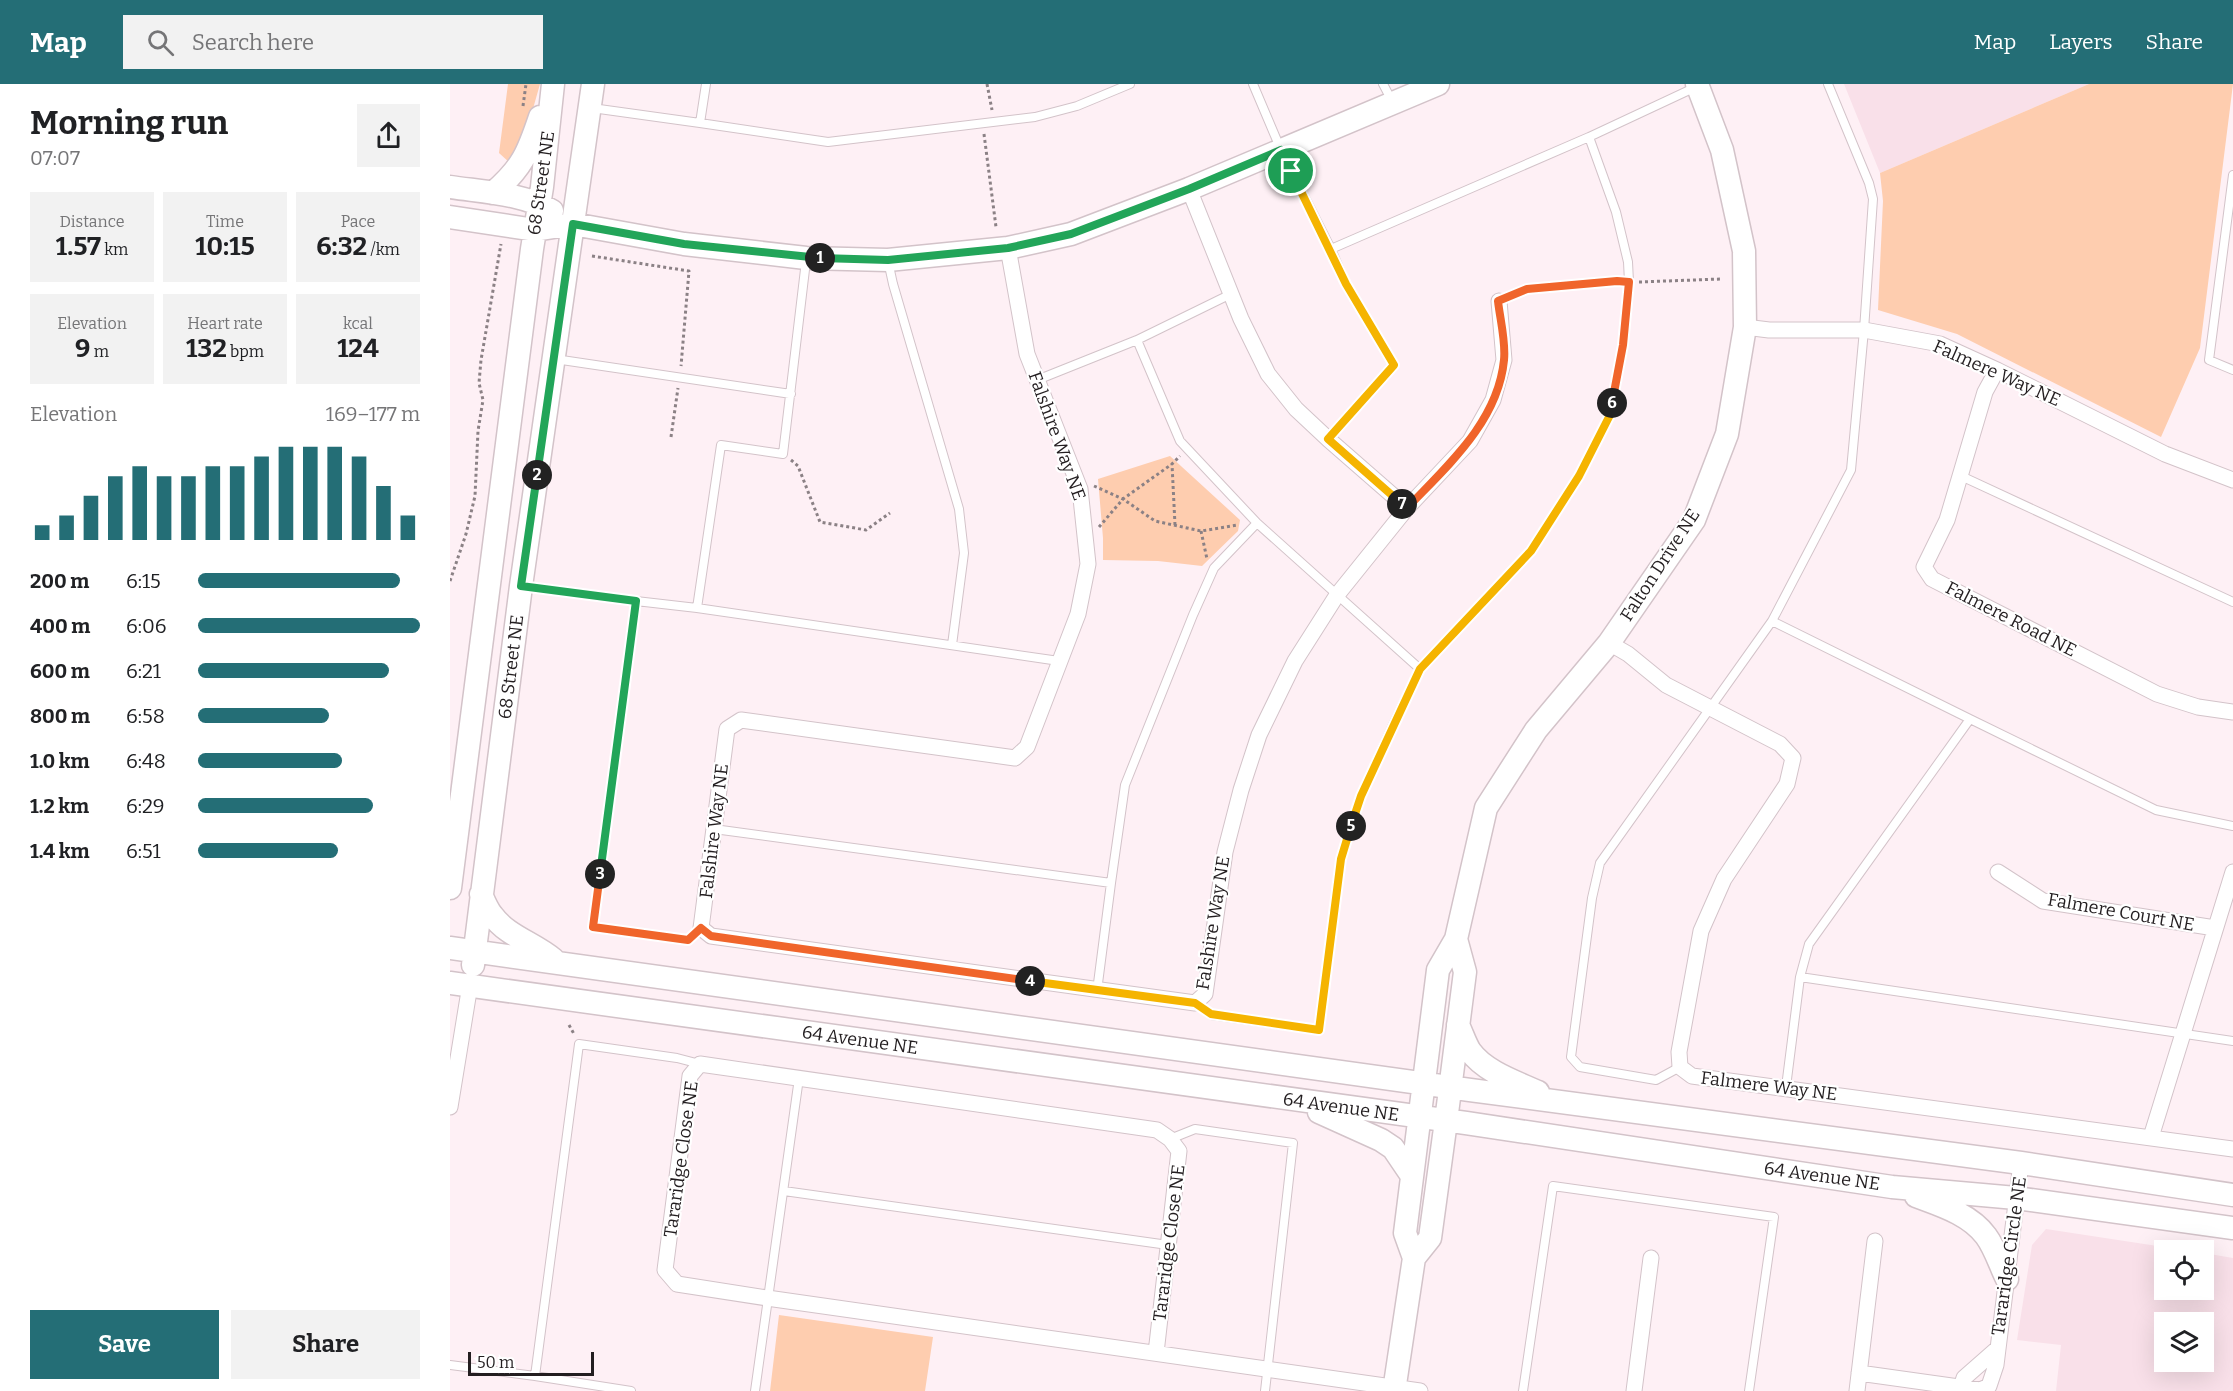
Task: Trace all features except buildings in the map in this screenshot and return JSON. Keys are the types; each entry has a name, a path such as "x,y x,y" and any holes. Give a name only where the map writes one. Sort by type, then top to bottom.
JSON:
{"main road":[{"path":"493,193 525,160 553,84"},
{"name":"68 Street NE","path":"450,888 482,630 540,203 553,84"},
{"name":"68 Street NE","path":"460,984 475,951 521,586 593,84"},
{"path":"450,217 535,230 573,224 684,244 806,258 888,260 1008,248 1071,234 1189,189 1281,150 1388,94 1438,84"},
{"name":"Falton Drive NE","path":"1414,1258 1405,1233 1438,970 1456,939 1486,808 1536,729 1608,643 1694,520 1727,434 1745,327 1744,252 1722,150 1697,85"},
{"path":"450,187 540,203 573,224"},
{"path":"450,790 459,751 471,730"},
{"path":"481,894 492,915 501,925 525,942 541,949 559,963"},
{"name":"Falton Drive NE","path":"1414,1258 1430,1238 1446,1121 1465,972 1456,939"},
{"name":"64 Avenue NE","path":"450,948 1449,1087 2021,1163 2233,1195"},
{"name":"64 Avenue NE","path":"460,984 1419,1117 1892,1187 2016,1198 2233,1228"},
{"path":"1458,1025 1470,1051 1489,1069 1560,1102"},
{"path":"1290,1100 1381,1140 1399,1155 1412,1176"},
{"path":"1892,1187 1954,1211 1978,1227 1987,1237 2007,1279"},
{"path":"1394,1389 1414,1258"}],"street":[{"path":"1189,189 1241,320 1268,374 1296,409 1407,508"},
{"name":"Falshire Way NE","path":"1008,248 1027,354 1080,489 1088,564 1078,614 1027,747 1015,758 741,720 727,729 701,928 711,936 1195,1003 1205,994 1225,852 1241,790 1259,735 1295,661 1337,595 1407,508 1470,441 1493,400 1504,360 1498,301"},
{"name":"Falmere Way NE","path":"1745,327 1769,330 1864,330 1940,344 2165,454 2233,480"},
{"name":"Falmere Road NE","path":"1997,370 1985,392 1947,520 1924,567 1932,579 2157,694 2198,707 2233,712"},
{"name":"Falmere Way NE","path":"1608,643 1628,654 1666,685 1780,744 1793,758 1787,784 1724,879 1701,931 1679,1052 1680,1067 1692,1076 2233,1149"},
{"name":"Falmere Court NE","path":"1998,872 2043,901 2216,928"},
{"path":"2151,1137 2233,872"},
{"name":"68 Street NE","path":"450,1107 460,984"},
{"name":"Tararidge Close NE","path":"1156,1353 1179,1151 1170,1139 1157,1130 700,1064 690,1076 665,1270 677,1284 1394,1389 1420,1391"},
{"name":"Tararidge Circle NE","path":"1859,1373 1961,1390 1980,1390 1989,1386 1994,1376 2021,1163"},
{"path":"1857,1391 1875,1241"},
{"path":"1634,1391 1650,1258"},
{"name":"Tararidge Circle NE","path":"1961,1390 1964,1378 1997,1348"}],"lane":[{"path":"700,123 706,84"},
{"path":"590,108 828,142 1035,117 1077,106 1130,84"},
{"path":"1253,84 1281,150 1346,284 1394,365 1328,439"},
{"path":"1680,1067 1656,1080 1580,1067 1571,1057 1592,898 1600,863 1772,621 1851,470 1873,199 1869,183 1828,84"},
{"path":"1331,249 1589,137 1697,85"},
{"path":"1195,1003 1211,1014 1319,1030 1341,859 1361,796 1420,669 1531,551 1579,476 1610,415 1623,345 1629,282 1628,262 1616,212 1589,137"},
{"path":"2233,175 2209,360 2233,370"},
{"path":"697,608 721,445 783,454 806,258"},
{"path":"888,260 959,509 964,552 952,645"},
{"path":"1037,380 1137,340 1231,294"},
{"path":"1137,340 1180,441 1257,523 1420,669"},
{"path":"554,358 791,394"},
{"path":"1961,476 2233,602"},
{"path":"1097,991 1125,785 1214,568 1257,523"},
{"path":"521,586 697,608 1059,661"},
{"path":"636,601 593,927 688,940 701,928"},
{"path":"1772,621 2156,810 2233,826"},
{"path":"1785,1087 1800,977 1809,944 1970,719"},
{"path":"714,829 1111,883"},
{"path":"1800,977 2233,1041"},
{"path":"535,1376 579,1044 677,1058 700,1064"},
{"path":"755,1391 799,1078"},
{"path":"1170,1139 1195,1129 1293,1143 1265,1391"},
{"path":"1523,1391 1553,1186 1774,1217 1749,1391"},
{"path":"784,1191 1168,1245"},
{"path":"450,1365 631,1391"}],"path":[{"path":"987,84 995,123"},
{"path":"983,124 996,227"},
{"path":"450,581 466,534 475,496 478,431 483,400 479,383 481,360 501,244"},
{"path":"592,256 689,271 680,377 671,436"},
{"path":"1498,301 1527,289 1617,281 1721,279"},
{"path":"1085,527 1099,527 1123,499 1172,464 1187,448"},
{"path":"783,454 798,466 820,522 866,530 890,513"},
{"path":"1172,464 1175,525"},
{"path":"1080,489 1093,486 1123,499 1155,521 1201,531 1241,525 1251,530"},
{"path":"1201,531 1207,561 1214,568"}],"shaded area":[{"path":"508,84 540,84 525,137 511,164 499,153"},
{"path":"1844,84 2089,84 1880,173"},
{"path":"2089,84 2233,84 2200,348 2161,437 1957,334 1878,310 1883,201 1880,173"},
{"path":"1170,456 1240,520 1238,531 1202,566 1158,561 1103,560 1098,479"},
{"path":"2046,1229 2154,1246 2154,1300 2214,1300 2214,1255 2233,1258 2233,1391 2056,1391 2061,1345 2017,1340 2032,1245"},
{"path":"779,1315 933,1337 925,1391 770,1391"}],"route":[{"path":"1281,150 1291,171 1331,249 1346,284 1394,365 1328,439 1407,508 1470,441 1493,400 1504,360 1498,301 1527,289 1617,281 1629,282 1623,345 1610,415 1579,476 1531,551 1420,669 1361,796 1341,859 1319,1030 1211,1014 1195,1003 711,936 701,928 688,940 593,927 636,601 521,586 573,224 684,244 806,258 888,260 1008,248 1071,234 1189,189 1281,150"}]}
